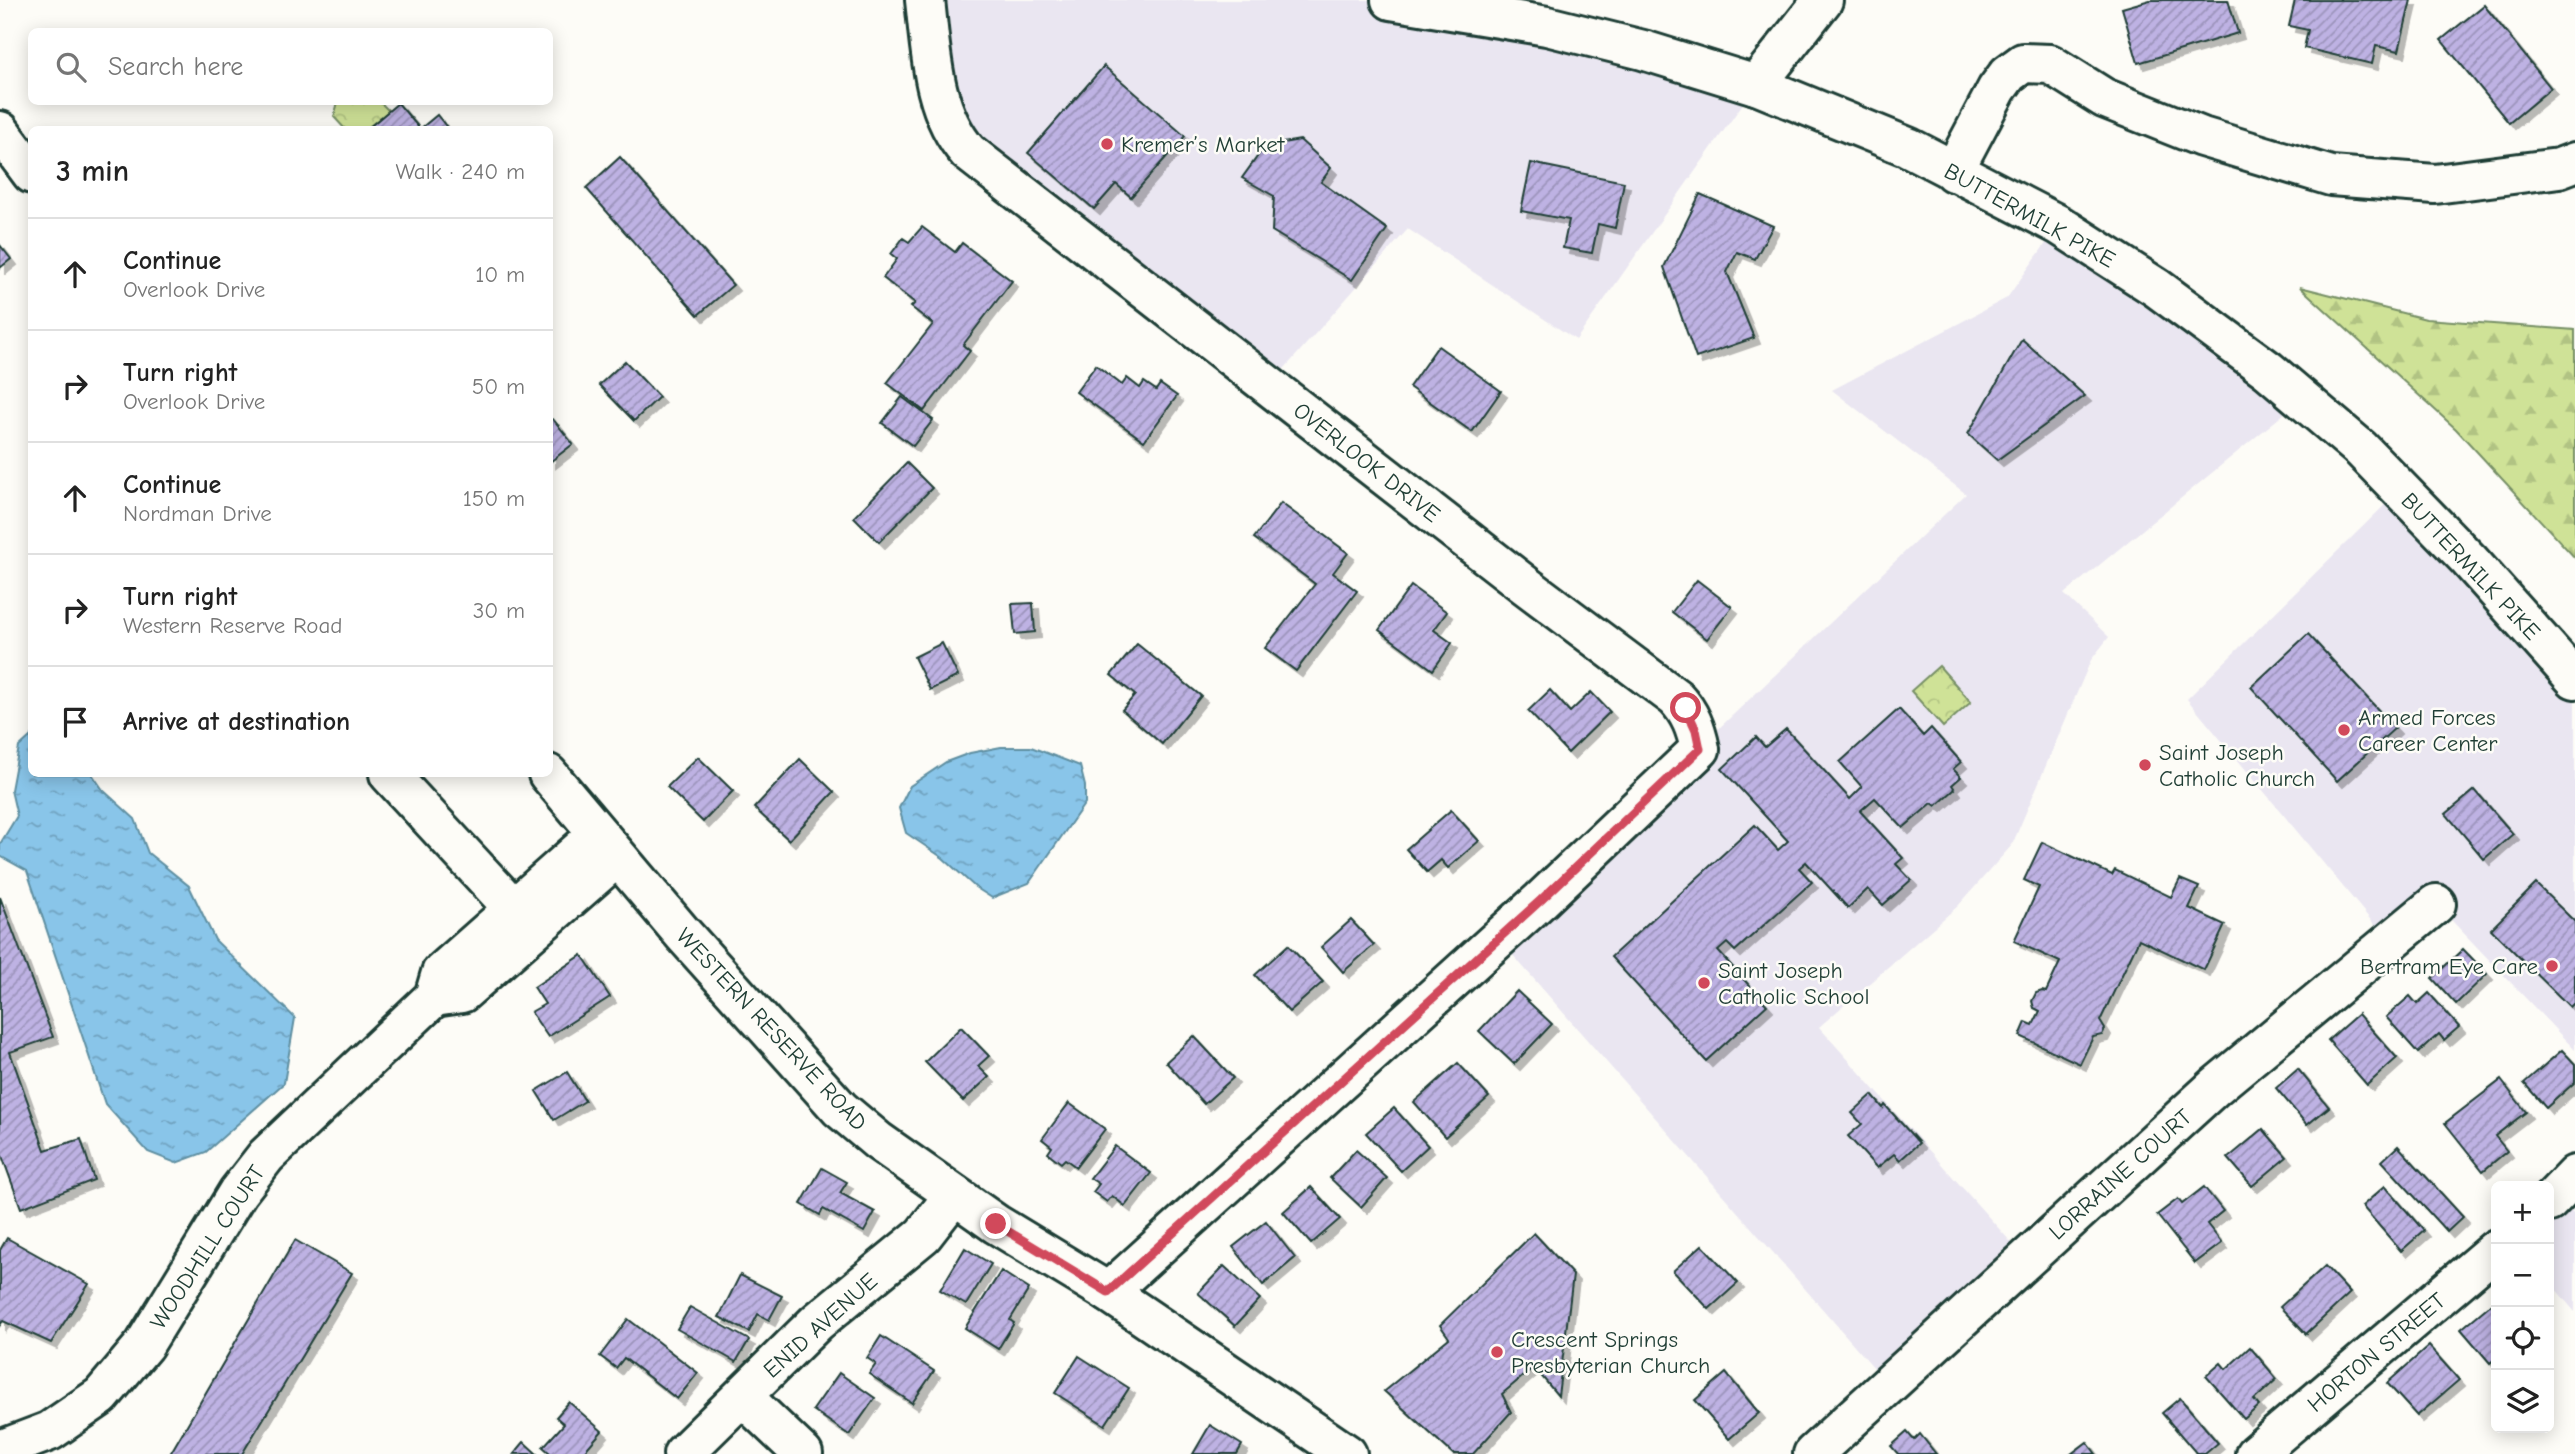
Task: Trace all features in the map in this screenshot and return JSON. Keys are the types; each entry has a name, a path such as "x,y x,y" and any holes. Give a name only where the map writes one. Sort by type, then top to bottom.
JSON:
{"street":[{"name":"OVERLOOK DRIVE","path":"925,0 934,77 949,124 968,152 1514,576 1676,698 1686,708 1696,730 1700,749 1541,900 1108,1292"},
{"name":"BUTTERMILK PIKE","path":"1391,0 1548,26 1643,50 1756,85 1908,147 2059,225 2157,288 2268,370 2361,449 2469,560 2575,679"},
{"path":"1756,85 1823,0"},
{"path":"1953,172 1997,89 2008,74 2023,63 2050,64 2104,99 2202,137 2331,176 2435,184 2559,168 2575,162"},
{"path":"0,131 28,169"},
{"path":"392,777 514,909"},
{"name":"WESTERN RESERVE ROAD","path":"551,777 840,1109 878,1142 996,1224 1108,1292 1347,1454"},
{"name":"WOODHILL COURT","path":"0,1450 50,1431 101,1396 144,1345 238,1192 266,1156 435,997 441,973 514,909 608,845"},
{"name":"WOODHILL COURT","path":"435,997 462,993 608,845"},
{"name":"LORRAINE COURT","path":"1813,1454 2216,1086 2435,904"},
{"path":"2554,1197 2575,1175"},
{"name":"ENID AVENUE","path":"683,1454 817,1322 923,1235 954,1195"},
{"name":"HORTON STREET","path":"2255,1454 2491,1254"},
{"path":"743,1397 803,1454"}],"shaded area":[{"path":"925,0 1391,0 1756,85 1576,340 1408,229 1269,386 968,152"},
{"name":"Saint Joseph Catholic School","path":"2059,225 2302,399 2064,594 2109,637 2091,660 2012,845 1958,906 1819,1027 2026,1259 1889,1385 1498,938 1966,494 1832,390 2007,298"},
{"path":"2400,490 2575,679 2575,1050 2436,904 2389,942 2187,699"},
{"path":"2557,1195 2575,1215 2575,1312 2554,1287 2554,1198"}],"green space":[{"path":"337,105 383,105 389,111 370,126 342,126 334,117"},
{"path":"2300,287 2426,319 2575,330 2575,558 2456,429"},
{"path":"1939,666 1971,702 1943,727 1911,691"}],"water":[{"path":"28,739 28,777 94,777 103,790 135,819 148,853 189,886 215,940 295,1018 284,1083 206,1152 176,1163 148,1152 105,1104 27,871 0,856 0,844 17,816 11,790 19,747"},
{"path":"1001,747 1031,747 1080,766 1085,786 1085,803 1029,883 992,898 975,887 943,858 906,833 899,808 910,786 946,762 970,753"}],"building":[{"path":"2150,0 2228,0 2238,33 2138,63 2122,8"},
{"path":"2295,0 2411,0 2399,51 2376,46 2372,64 2304,48 2308,30 2289,26"},
{"path":"2484,5 2551,88 2509,123 2441,40"},
{"name":"Kremer’s Market","path":"1104,66 1185,136 1131,197 1116,184 1094,209 1028,153"},
{"path":"396,105 400,105 417,126 371,126"},
{"path":"437,115 446,126 424,126"},
{"path":"1300,140 1331,168 1321,182 1387,229 1352,280 1272,231 1274,196 1242,178 1265,146"},
{"path":"620,157 733,285 698,315 586,188"},
{"path":"1531,163 1624,182 1615,228 1598,224 1592,253 1563,248 1569,220 1521,211"},
{"path":"1700,194 1773,226 1755,259 1737,252 1727,272 1754,338 1696,358 1664,267"},
{"path":"922,227 955,252 962,243 1012,281 963,345 970,351 924,411 887,383 933,324 911,307 915,303 883,278 897,259 891,254 903,238 909,242"},
{"path":"0,245 11,259 0,268"},
{"path":"2022,339 2085,396 1997,460 1968,434"},
{"path":"1438,346 1501,391 1472,432 1409,387"},
{"path":"625,361 659,397 634,421 599,385"},
{"path":"1096,365 1122,385 1127,378 1140,388 1144,382 1156,390 1160,384 1177,396 1144,441 1076,392"},
{"path":"902,397 933,420 913,446 882,423"},
{"path":"553,419 573,444 553,460"},
{"path":"907,463 932,488 879,542 854,517"},
{"path":"1281,503 1348,553 1333,573 1357,591 1296,671 1265,648 1315,584 1254,538"},
{"path":"1697,580 1732,607 1707,639 1672,612"},
{"path":"1411,586 1447,612 1434,630 1452,643 1433,670 1379,630"},
{"path":"1033,603 1035,632 1015,634 1012,604"},
{"path":"2308,634 2395,728 2337,781 2251,687"},
{"path":"942,643 958,676 930,690 914,657"},
{"path":"1137,644 1201,696 1162,744 1122,710 1135,695 1111,675"},
{"path":"1550,690 1570,712 1591,692 1610,712 1568,753 1528,711"},
{"path":"1899,709 1923,736 1931,728 1961,762 1953,769 1961,777 1952,785 1955,789 1936,806 1932,803 1903,828 1875,798 1860,811 1903,858 1896,864 1911,880 1883,905 1868,889 1848,908 1806,862 1799,868 1812,882 1735,951 1727,943 1718,951 1767,1005 1706,1061 1611,957 1755,825 1778,850 1788,841 1722,769 1756,737 1765,747 1786,729 1850,799 1862,787 1840,762"},
{"path":"698,757 733,791 703,822 667,787"},
{"path":"800,759 834,792 789,840 754,808"},
{"path":"2475,790 2513,834 2484,859 2446,814"},
{"path":"1451,810 1479,841 1448,868 1441,860 1427,872 1406,849"},
{"path":"2042,842 2112,875 2115,870 2171,897 2180,879 2199,887 2189,908 2225,925 2204,970 2139,939 2100,1021 2105,1029 2102,1035 2093,1037 2080,1064 2020,1036 2026,1022 2033,1025 2040,1011 2034,1008 2032,1001 2036,993 2046,992 2060,962 2014,941 2039,887 2024,880"},
{"name":"Bertram Eye Care","path":"2536,884 2575,922 2575,1002 2570,1007 2491,929"},
{"path":"0,897 53,1037 10,1052 45,1150 81,1139 94,1180 21,1208 2,1156 0,1157"},
{"path":"1351,920 1374,945 1343,972 1321,947"},
{"path":"1288,945 1323,982 1289,1012 1255,975"},
{"path":"2463,949 2487,974 2456,1004 2432,978"},
{"path":"582,955 610,997 548,1037 531,1012 545,1004 534,987"},
{"path":"1517,991 1552,1024 1514,1064 1479,1031"},
{"path":"2429,993 2459,1027 2444,1040 2439,1034 2418,1053 2386,1017 2410,996 2417,1004"},
{"path":"2358,1014 2397,1058 2367,1085 2328,1040"},
{"path":"961,1027 989,1056 978,1066 989,1077 963,1101 925,1062"},
{"path":"1194,1036 1233,1078 1204,1104 1166,1062"},
{"path":"2562,1050 2575,1064 2575,1082 2546,1108 2524,1083"},
{"path":"1458,1063 1489,1097 1445,1137 1414,1102"},
{"path":"2298,1069 2329,1107 2307,1125 2276,1088"},
{"path":"567,1072 585,1101 554,1120 536,1091"},
{"path":"2501,1080 2526,1112 2495,1136 2507,1151 2483,1171 2445,1123"},
{"path":"1872,1095 1883,1108 1885,1105 1919,1143 1900,1160 1894,1154 1877,1168 1848,1136 1862,1124 1852,1113"},
{"path":"1069,1103 1105,1129 1076,1167 1065,1159 1061,1163 1048,1153 1052,1147 1042,1139"},
{"path":"1394,1108 1428,1146 1401,1171 1366,1133"},
{"path":"2263,1129 2287,1157 2252,1186 2228,1158"},
{"path":"1115,1146 1151,1173 1125,1206 1112,1196 1107,1202 1093,1192 1099,1184 1090,1178"},
{"path":"2398,1146 2463,1217 2447,1232 2382,1161"},
{"path":"1356,1150 1387,1178 1361,1207 1330,1178"},
{"path":"822,1168 847,1182 840,1193 875,1212 864,1232 823,1209 820,1215 801,1204"},
{"path":"2385,1186 2424,1231 2401,1251 2362,1206"},
{"path":"1311,1187 1340,1219 1311,1244 1283,1212"},
{"path":"2204,1187 2223,1211 2207,1224 2222,1243 2195,1263 2157,1215 2178,1199 2182,1204"},
{"path":"1266,1221 1295,1258 1263,1285 1233,1247"},
{"name":"Crescent Springs Presbyterian Church","path":"1534,1233 1573,1275 1558,1396 1534,1367 1502,1394 1511,1412 1473,1454 1453,1454 1384,1391 1449,1338 1440,1325"},
{"path":"7,1238 89,1284 51,1343 3,1321 0,1325 0,1250"},
{"path":"295,1240 352,1273 242,1454 170,1454"},
{"path":"1702,1245 1738,1283 1709,1309 1673,1271"},
{"path":"965,1248 991,1264 966,1305 940,1290"},
{"path":"1224,1266 1260,1299 1235,1326 1198,1293"},
{"path":"2325,1266 2350,1293 2306,1334 2280,1307"},
{"path":"1001,1271 1029,1289 1010,1320 1014,1323 998,1349 965,1328"},
{"path":"740,1275 782,1296 769,1320 758,1314 749,1332 719,1317"},
{"path":"2491,1304 2491,1362 2490,1363 2461,1329"},
{"path":"690,1307 749,1340 736,1362 677,1329"},
{"path":"628,1319 698,1373 677,1399 624,1358 616,1368 600,1356"},
{"path":"881,1336 934,1371 912,1403 869,1374 876,1364 867,1358"},
{"path":"2429,1346 2459,1380 2417,1416 2387,1383"},
{"path":"2250,1347 2277,1379 2254,1400 2259,1406 2244,1419 2206,1376 2221,1363 2226,1369"},
{"path":"1079,1356 1129,1388 1105,1425 1055,1393"},
{"path":"839,1373 875,1398 849,1435 813,1410"},
{"path":"1726,1373 1759,1413 1729,1439 1695,1400"},
{"path":"2180,1398 2218,1443 2205,1454 2197,1454 2162,1413"},
{"path":"569,1402 602,1431 582,1454 551,1454 543,1447 564,1424 556,1417"},
{"path":"1210,1425 1242,1445 1237,1454 1193,1454"},
{"path":"1907,1432 1914,1440 1920,1434 1936,1454 1898,1454 1891,1446"},
{"path":"524,1442 537,1454 514,1454"},
{"path":"2087,1442 2096,1454 2071,1454"}],"place":[{"name":"Kremer’s Market","path":"1107,144"},
{"name":"Armed Forces Career Center","path":"2344,730"},
{"name":"Saint Joseph Catholic Church","path":"2145,765"},
{"name":"Bertram Eye Care","path":"2552,966"},
{"name":"Saint Joseph Catholic School","path":"1704,983"},
{"name":"Crescent Springs Presbyterian Church","path":"1497,1352"}],"route":[{"path":"996,1224 1108,1292 1541,900 1700,749 1696,730 1686,708"}]}
